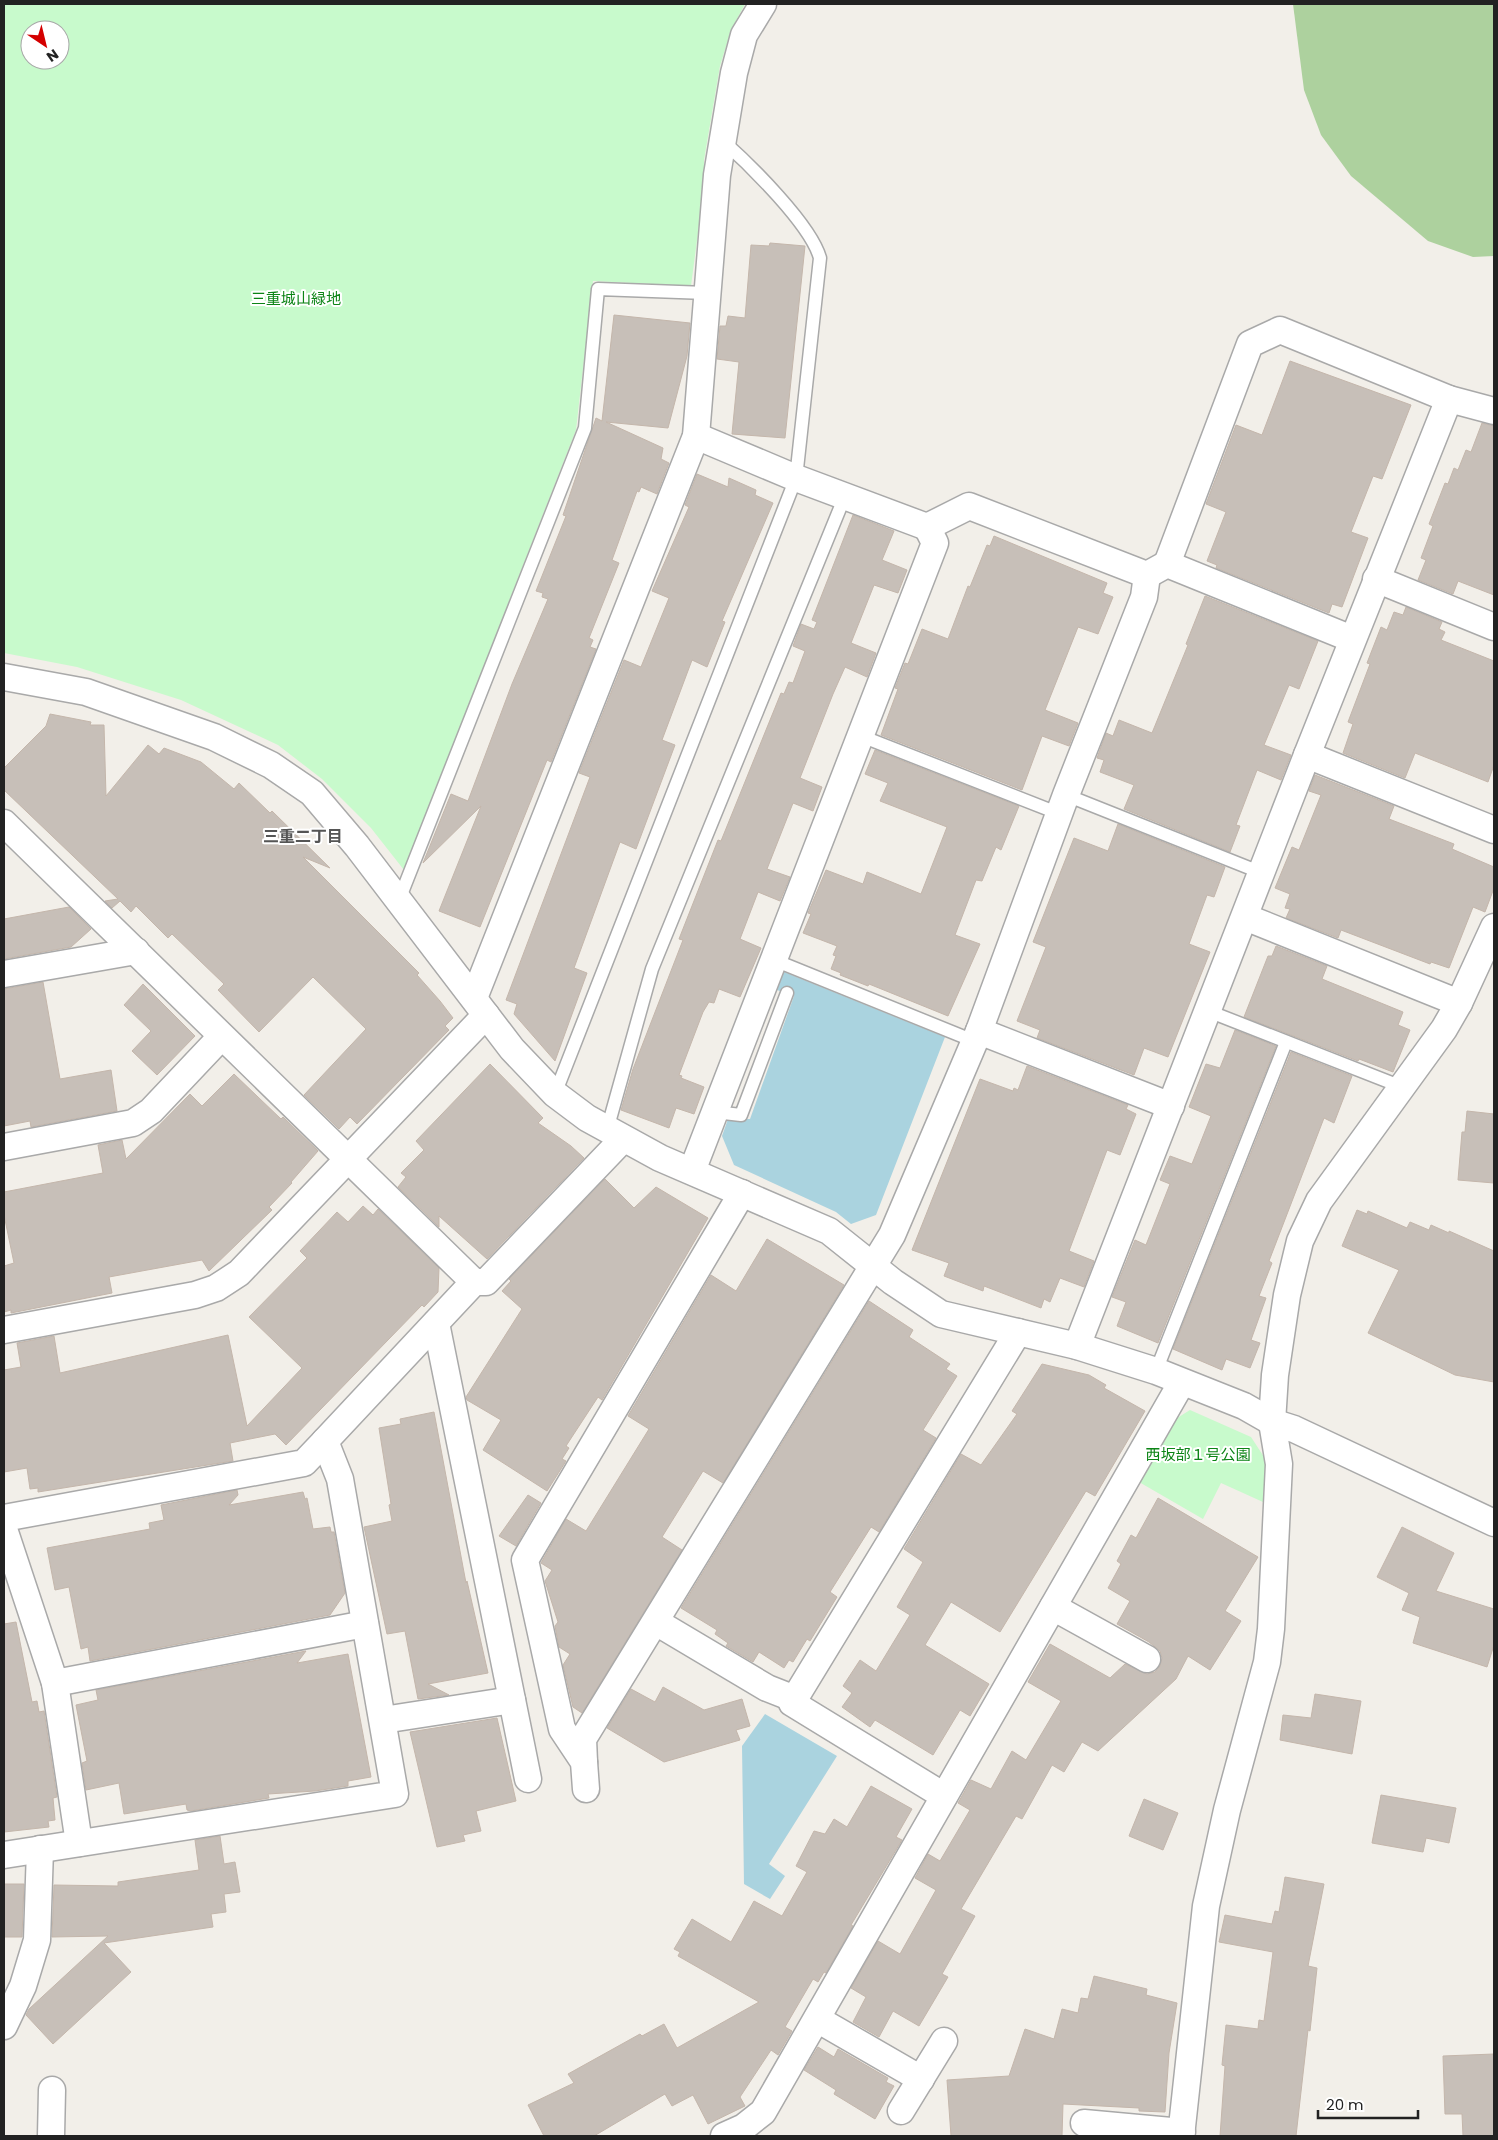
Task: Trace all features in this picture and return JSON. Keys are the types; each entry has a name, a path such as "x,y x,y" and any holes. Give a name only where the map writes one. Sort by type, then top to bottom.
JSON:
{"street":[{"path":"4,1330 195,1295 216,1288 239,1273 346,1159 480,1007 696,436 717,174 734,73 744,35 763,4"},
{"path":"586,1789 583,1739 892,1235 976,1036 1063,804 1144,597 1157,570 1250,344 1280,330 1449,398 1494,411"},
{"path":"1077,1346 1262,873 1306,755 1449,398"},
{"path":"692,1171 935,543 927,527 796,478 696,436"},
{"path":"927,527 969,506 1352,639"},
{"path":"1376,579 1494,627"},
{"path":"4,677 86,692 214,737 272,765 312,793 357,846 528,1068 555,1094 615,1134 692,1171 829,1231 893,1282 941,1314 1077,1346 1156,1371 1244,1406 1272,1422 1294,1430 1494,1523"},
{"path":"1306,755 1494,830"},
{"path":"4,823 474,1282 486,1282 615,1134"},
{"path":"1245,916 1459,1004"},
{"path":"1084,2123 1182,2134 1206,1906 1226,1810 1267,1662 1271,1629 1279,1464 1272,1422 1275,1375 1287,1295 1300,1241 1319,1201 1444,1029 1459,1004 1494,927"},
{"path":"4,974 136,952"},
{"path":"976,1036 1171,1106"},
{"path":"4,1147 133,1123 151,1112 222,1037"},
{"path":"584,1762 562,1728 525,1560 742,1193"},
{"path":"4,1518 304,1463 474,1282"},
{"path":"436,1323 528,1780"},
{"path":"944,1796 792,1703 1018,1332"},
{"path":"724,2136 744,2126 763,2112 1182,1382"},
{"path":"4,1855 395,1794 340,1479 325,1441"},
{"path":"4,1529 55,1683 79,1843"},
{"path":"1054,1607 1147,1659"},
{"path":"656,1622 767,1688 795,1699"},
{"path":"55,1683 365,1624"},
{"path":"383,1720 512,1700"},
{"path":"4,2026 23,1986 36,1940 40,1849"},
{"path":"817,2019 920,2079"},
{"path":"901,2111 944,2041"},
{"path":"51,2136 52,2090"}],"lane":[{"path":"555,1094 796,478 820,258 816,245 807,231 748,163 723,141"},
{"path":"399,900 585,428 598,289 706,293"},
{"path":"615,1134 652,969 845,496"},
{"path":"861,736 1262,873"},
{"path":"774,960 976,1036"},
{"path":"714,1112 742,1114 787,993"},
{"path":"1208,1011 1402,1088"},
{"path":"1156,1371 1286,1042"}],"green space":[{"name":"三重城山緑地","path":"4,4 745,4 731,30 720,66 704,160 704,187 691,286 593,281 576,430 404,870 371,828 322,779 278,745 181,700 77,667 4,653"},
{"path":"1293,4 1494,4 1494,256 1473,257 1428,241 1351,176 1321,135 1304,90"},
{"name":"西坂部１号公園","path":"1190,1410 1251,1437 1266,1460 1263,1502 1221,1483 1203,1519 1139,1482 1174,1420"}],"water":[{"path":"784,972 945,1037 876,1215 851,1224 836,1212 734,1165 722,1136 728,1119 750,1119 794,996 777,990"},
{"path":"765,1714 837,1756 769,1864 785,1876 770,1899 744,1884 742,1746"}],"building":[{"path":"770,243 805,246 785,438 732,434 739,362 717,359 720,326 726,326 728,316 745,318 751,245 769,246"},
{"path":"614,315 690,323 687,356 668,428 606,422 663,448 661,459 669,463 657,494 641,487 639,492 637,491 612,560 619,563 589,638 593,640 590,647 596,649 551,762 547,760 480,927 439,911 481,806 423,863 451,794 468,801 512,684 548,599 542,597 543,593 536,591 566,516 563,515 596,418 602,421"},
{"path":"1290,361 1411,405 1382,479 1373,476 1351,532 1368,538 1342,607 1332,604 1329,613 1216,568 1217,565 1207,561 1226,512 1206,504 1236,425 1262,435"},
{"path":"1482,423 1494,426 1494,595 1458,581 1453,594 1418,580 1426,560 1421,558 1433,526 1429,524 1445,483 1448,484 1454,468 1458,470 1466,450 1471,452"},
{"path":"697,474 728,487 729,478 756,490 755,495 773,503 722,621 725,622 707,667 692,660 662,740 675,745 636,849 620,842 574,968 587,973 555,1061 514,1014 517,1004 506,1000 590,777 579,773 624,660 641,667 669,598 652,591 689,507 685,505"},
{"path":"853,515 894,531 882,560 907,570 898,593 874,585 851,643 876,653 867,677 845,667 833,694 800,778 822,787 813,811 793,803 767,869 790,877 780,901 758,892 740,939 761,948 740,997 719,989 714,1003 709,1002 703,1012 679,1075 682,1076 681,1078 704,1087 694,1114 676,1108 669,1128 621,1110 633,1069 683,940 679,939 718,840 721,841 781,693 784,694 789,682 793,683 805,651 793,646 801,624 814,629 817,622 812,620"},
{"path":"994,536 1107,583 1103,593 1113,597 1098,634 1078,627 1045,710 1078,723 1069,746 1042,736 1022,790 881,735 898,689 895,688 905,663 908,664 922,629 948,639 968,586 970,587 987,545 990,546"},
{"path":"1205,596 1318,641 1299,689 1289,685 1264,745 1291,755 1281,780 1257,770 1236,825 1240,826 1230,852 1124,809 1134,785 1100,772 1104,760 1097,758 1106,733 1113,736 1119,720 1152,733 1188,645 1186,644"},
{"path":"1406,607 1442,622 1439,629 1445,632 1441,640 1494,661 1494,765 1488,782 1415,753 1405,778 1343,753 1353,724 1348,722 1370,664 1367,663 1381,627 1387,630 1394,612 1403,615"},
{"path":"50,714 91,722 90,725 104,725 106,796 148,745 159,754 164,748 201,762 234,789 239,783 270,813 272,811 330,868 303,857 419,973 417,975 453,1018 445,1026 449,1030 357,1124 350,1117 339,1129 304,1095 366,1029 313,977 259,1032 218,990 224,984 172,934 168,938 136,906 131,912 120,901 112,908 105,901 118,899 4,790 4,768 46,726"},
{"path":"875,750 1019,806 1001,850 996,847 982,881 976,880 955,935 980,944 948,1016 869,984 868,986 840,975 841,973 831,969 836,956 833,955 837,946 803,933 811,914 808,913 826,870 863,884 867,872 921,894 947,827 880,801 888,783 865,774"},
{"path":"1315,775 1394,806 1389,819 1454,844 1452,849 1494,867 1494,888 1485,912 1473,907 1449,968 1431,962 1430,964 1341,930 1338,938 1286,918 1290,909 1285,908 1290,894 1275,888 1292,847 1299,850 1321,795 1309,791"},
{"path":"1118,824 1225,867 1214,897 1207,895 1189,944 1210,952 1168,1057 1144,1048 1134,1075 1037,1038 1040,1030 1017,1021 1046,947 1033,942 1074,838 1108,851"},
{"path":"69,907 91,929 71,947 4,959 4,919"},
{"path":"1276,946 1327,966 1322,979 1403,1012 1398,1025 1410,1030 1393,1072 1359,1059 1358,1061 1244,1017 1268,956 1272,956"},
{"path":"43,982 60,1079 111,1070 117,1111 31,1127 30,1121 4,1126 4,989"},
{"path":"143,984 195,1036 157,1075 132,1051 151,1031 124,1005"},
{"path":"1235,1030 1276,1046 1158,1343 1117,1326 1126,1302 1112,1297 1135,1240 1146,1245 1170,1184 1160,1180 1170,1156 1192,1164 1211,1116 1189,1107 1206,1064 1220,1068"},
{"path":"1291,1052 1352,1076 1334,1123 1324,1118 1269,1261 1272,1263 1259,1296 1266,1298 1251,1340 1260,1343 1250,1368 1226,1359 1222,1370 1173,1349"},
{"path":"490,1064 543,1118 538,1123 571,1146 584,1158 487,1259 439,1216 439,1227 398,1187 406,1177 401,1173 424,1150 416,1141"},
{"path":"1027,1066 1128,1105 1126,1109 1136,1114 1120,1155 1107,1150 1069,1251 1094,1261 1084,1287 1060,1278 1050,1302 1044,1299 1041,1308 984,1286 983,1291 944,1276 949,1263 912,1250 980,1079 1013,1091 1014,1088 1018,1090"},
{"path":"234,1074 318,1151 292,1183 269,1207 272,1210 209,1271 202,1260 109,1277 112,1293 11,1313 11,1310 4,1312 4,1266 14,1263 4,1215 4,1192 103,1173 98,1145 122,1140 126,1159 190,1094 202,1106"},
{"path":"1467,1111 1494,1114 1494,1183 1458,1180 1462,1132 1465,1132"},
{"path":"605,1179 634,1208 656,1187 708,1218 602,1400 598,1397 566,1446 569,1448 562,1459 566,1461 547,1491 483,1450 501,1420 467,1400 466,1397 522,1309 502,1291 511,1281 509,1279"},
{"path":"363,1206 373,1215 378,1209 439,1268 438,1292 424,1307 422,1305 286,1445 275,1434 230,1443 233,1461 38,1492 38,1488 30,1489 27,1468 4,1472 4,1370 21,1367 17,1343 54,1336 60,1373 228,1335 247,1426 302,1368 249,1317 307,1258 300,1251 337,1212 348,1222"},
{"path":"1357,1210 1367,1214 1368,1211 1407,1228 1410,1222 1429,1230 1431,1225 1494,1251 1494,1382 1455,1375 1368,1333 1399,1270 1342,1246"},
{"path":"767,1239 844,1285 723,1483 703,1471 662,1537 682,1550 582,1713 573,1707 563,1665 570,1654 559,1647 555,1626 558,1622 545,1581 552,1570 541,1563 566,1519 586,1531 649,1429 628,1416 711,1275 736,1291"},
{"path":"869,1301 913,1330 909,1337 950,1364 946,1369 957,1376 923,1430 936,1438 879,1532 871,1527 830,1592 837,1597 810,1641 807,1639 793,1662 789,1660 784,1668 759,1652 753,1662 726,1646 728,1643 715,1634 717,1630 681,1608"},
{"path":"1042,1364 1089,1375 1106,1385 1104,1388 1145,1411 1095,1496 1086,1491 1000,1632 951,1602 925,1645 989,1684 970,1716 960,1710 933,1755 875,1720 870,1727 842,1707 852,1693 843,1686 860,1660 876,1671 910,1615 897,1607 923,1562 904,1549 961,1454 981,1465 1017,1414 1012,1411"},
{"path":"434,1412 466,1583 467,1581 488,1673 428,1684 449,1695 418,1699 405,1631 387,1634 364,1527 392,1521 379,1428 401,1424 400,1419"},
{"path":"237,1490 238,1495 229,1505 303,1492 305,1499 307,1498 313,1529 330,1527 331,1532 334,1532 345,1593 330,1615 90,1661 88,1647 81,1649 69,1587 55,1590 47,1548 150,1529 149,1523 164,1520 161,1505"},
{"path":"528,1495 541,1503 516,1546 499,1536"},
{"path":"1158,1498 1258,1557 1225,1611 1241,1621 1210,1670 1188,1656 1176,1679 1098,1751 1082,1742 1064,1772 1052,1765 1022,1819 1016,1816 961,1909 975,1916 942,1974 948,1977 919,2026 893,2011 879,2037 853,2022 866,1997 851,1988 878,1941 900,1954 936,1890 915,1878 928,1854 940,1861 970,1810 958,1803 971,1780 991,1789 1012,1751 1026,1760 1061,1701 1028,1682 1050,1644 1110,1678 1125,1664 1147,1674 1155,1672 1160,1666 1162,1658 1160,1651 1149,1642 1117,1624 1130,1601 1108,1588 1121,1564 1117,1561 1131,1535 1136,1538"},
{"path":"1402,1527 1454,1553 1436,1591 1494,1609 1494,1645 1487,1667 1413,1643 1420,1617 1402,1610 1409,1593 1377,1577"},
{"path":"16,1622 32,1702 37,1701 39,1712 44,1711 57,1797 53,1798 55,1820 48,1821 49,1827 4,1832 4,1624"},
{"path":"306,1651 297,1663 348,1654 371,1777 348,1781 348,1786 315,1791 268,1794 269,1798 191,1811 187,1810 186,1804 124,1814 119,1783 86,1790 82,1763 87,1761 76,1705 98,1700 96,1690"},
{"path":"663,1687 704,1710 742,1699 750,1726 736,1730 740,1740 664,1762 607,1728 631,1689 655,1702"},
{"path":"1315,1694 1361,1701 1352,1754 1280,1740 1283,1715 1311,1718"},
{"path":"497,1718 516,1801 476,1811 481,1831 463,1835 465,1841 437,1847 410,1732"},
{"path":"871,1786 912,1809 896,1837 902,1840 851,1925 853,1926 826,1973 824,1972 818,1982 813,1979 785,2027 792,2031 778,2055 771,2050 740,2097 745,2106 708,2124 693,2095 672,2106 665,2094 594,2136 544,2136 528,2105 574,2083 568,2074 640,2034 642,2036 664,2024 677,2048 759,2002 678,1956 680,1952 674,1949 692,1919 731,1942 754,1901 782,1916 807,1872 796,1866 814,1831 825,1834 834,1819 847,1827"},
{"path":"1381,1795 1456,1808 1449,1843 1426,1838 1423,1852 1372,1843"},
{"path":"1144,1799 1178,1813 1163,1850 1129,1836"},
{"path":"220,1836 224,1864 235,1862 240,1892 224,1894 226,1912 211,1914 213,1927 104,1943 131,1972 53,2044 26,2015 29,2009 108,1936 52,1937 54,1885 118,1886 118,1882 199,1870 195,1840"},
{"path":"1285,1877 1324,1884 1308,1966 1317,1968 1296,2136 1220,2136 1225,2066 1222,2065 1226,2025 1258,2029 1259,2020 1264,2021 1273,1952 1219,1942 1225,1915 1272,1924 1275,1911 1279,1912"},
{"path":"4,1884 24,1884 22,1937 4,1937"},
{"path":"1094,1976 1147,1989 1146,1995 1177,2003 1169,2053 1165,2112 1139,2111 1139,2108 1063,2104 1062,2136 951,2136 947,2080 1009,2076 1025,2029 1054,2039 1062,2009 1078,2013 1081,1998 1088,1999"},
{"path":"818,2047 834,2057 838,2049 888,2078 886,2082 894,2086 875,2119 834,2094 836,2090 804,2070"},
{"path":"1494,2054 1494,2136 1463,2136 1462,2114 1445,2114 1443,2056"}],"district":[{"name":"三重二丁目","path":"303,836"}]}
